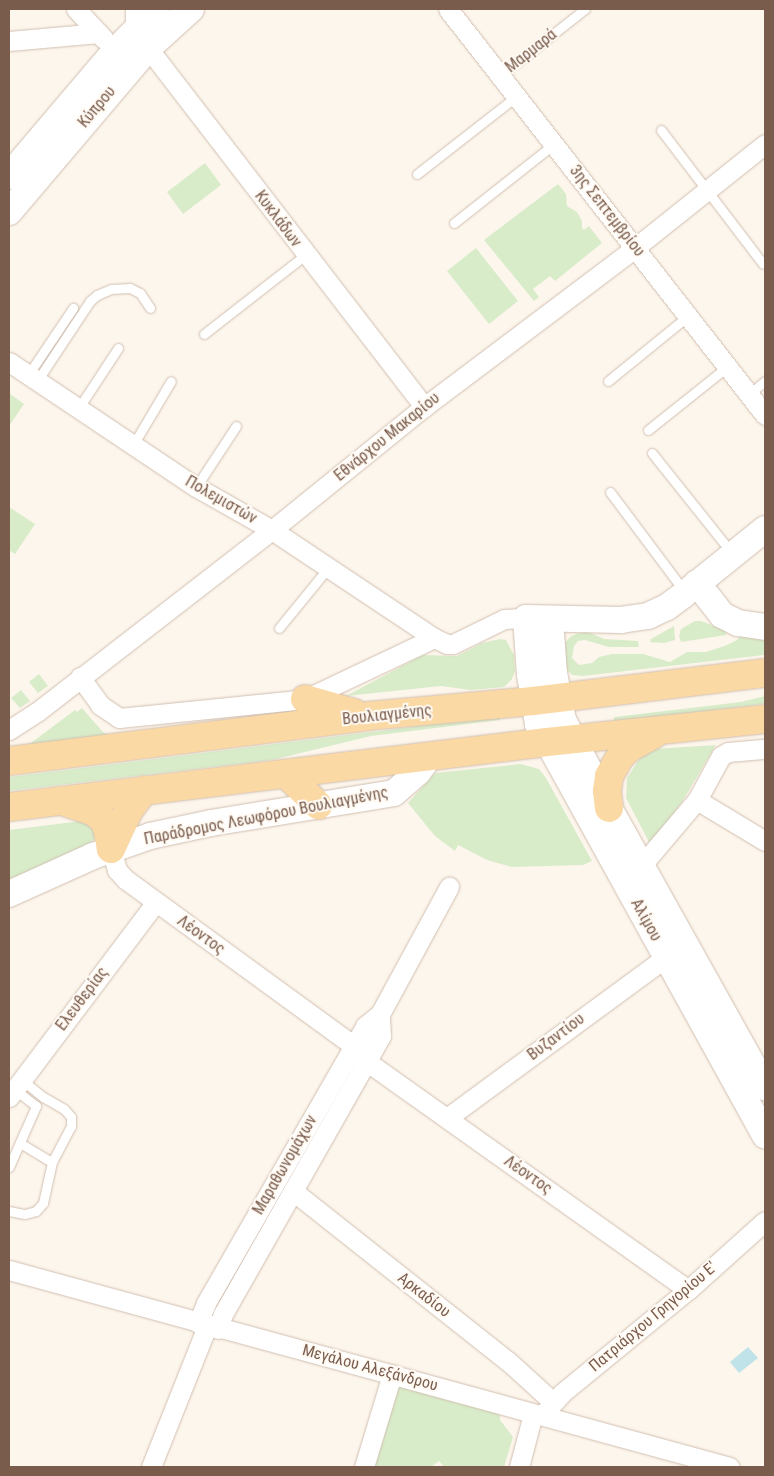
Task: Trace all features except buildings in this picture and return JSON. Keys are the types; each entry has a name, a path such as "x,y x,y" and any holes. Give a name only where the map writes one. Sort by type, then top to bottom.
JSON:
{"main road":[{"name":"Κύπρου","path":"9,212 140,29 157,9"},
{"name":"Κύπρου","path":"9,176 107,42 192,9"},
{"path":"538,618 637,619 667,607 765,529"},
{"path":"691,588 722,615 738,623 765,627"},
{"name":"Αλίμου","path":"538,618 546,699 563,720 560,741 666,957 765,1136"},
{"name":"Βουλιαγμένης","path":"9,761 368,716 546,699 765,673"},
{"path":"305,699 368,716"},
{"path":"9,807 430,756 765,719"},
{"path":"609,808 606,791 609,776 620,757 634,744 659,732"},
{"name":"Αλίμου","path":"560,741 609,808 765,1087"},
{"name":"Παράδρομος Λεωφόρου Βουλιαγμένης","path":"9,894 111,849 150,836 394,793 418,772 430,756"},
{"path":"286,774 318,805"},
{"path":"111,849 129,810 144,790"},
{"path":"63,801 94,812 104,820 108,830 111,849"}],"street":[{"path":"76,9 107,42"},
{"name":"3ης Σεπτεμβρίου","path":"448,9 636,247 765,415"},
{"name":"Κυκλάδων","path":"140,29 305,255 424,407"},
{"path":"9,41 107,42"},
{"name":"Εθνάρχου Μακαρίου","path":"9,730 36,712 272,530 424,407 636,247 706,190 765,146"},
{"name":"Πολεμιστών","path":"9,362 196,487 272,530 434,638"},
{"path":"80,677 100,705 119,718 305,699 434,638 453,644 504,619 538,618"},
{"path":"641,866 697,800 721,756 728,752 765,749"},
{"path":"697,800 765,841"},
{"name":"Λέοντος","path":"111,849 114,863 120,874 354,1046"},
{"name":"Μαραθωνομάχων","path":"151,1467 207,1326 206,1303 365,1026 380,1014 450,887"},
{"name":"Ελευθερίας","path":"15,1088 156,902"},
{"name":"Βυζαντίου","path":"447,1118 666,957"},
{"name":"Μαραθωνομάχων","path":"207,1326 224,1314 381,1036 380,1014"},
{"name":"Λέοντος","path":"366,1061 688,1290"},
{"name":"Αρκαδίου","path":"292,1191 509,1362 543,1411"},
{"name":"Πατριάρχου Γρηγορίου Ε'","path":"543,1411 688,1290 765,1221"},
{"name":"Μεγάλου Αλεξάνδρου","path":"9,1270 207,1326 543,1411 669,1460 730,1467"},
{"path":"364,1467 392,1374"},
{"path":"518,1467 543,1411"}],"lane":[{"name":"Μαρμαρά","path":"501,75 585,9"},
{"path":"418,174 517,96"},
{"path":"661,130 763,264"},
{"path":"454,223 554,144"},
{"path":"204,334 305,255"},
{"path":"32,378 97,294 111,289 130,288 140,293 150,308"},
{"path":"32,378 73,308"},
{"path":"608,381 688,316"},
{"path":"78,408 118,348"},
{"path":"648,430 727,367"},
{"path":"749,394 765,381"},
{"path":"133,445 171,382"},
{"path":"196,487 236,426"},
{"path":"652,453 733,554"},
{"path":"610,492 691,588"},
{"path":"279,628 328,568"},
{"path":"9,1210 25,1214 36,1211 43,1203 52,1162 71,1126 71,1117 64,1109 43,1097 15,1088"},
{"path":"15,1088 36,1106"},
{"path":"9,1166 36,1106 43,1097"},
{"path":"20,1143 52,1162"}],"green space":[{"path":"205,163 221,185 183,214 167,192"},
{"path":"558,184 566,194 567,206 577,212 582,221 582,228 584,230 589,226 602,243 555,281 550,276 533,289 539,297 534,301 484,240"},
{"path":"476,248 518,301 489,324 447,271"},
{"path":"9,393 24,404 9,426"},
{"path":"9,507 35,524 15,554 9,550"},
{"path":"695,621 701,621 725,630 726,635 681,642 679,636 681,629"},
{"path":"674,626 675,640 664,643 650,642 651,639"},
{"path":"586,631 604,639 638,641 639,647 609,647 585,640 578,641 574,646 572,658 579,665 592,663 599,657 612,654 643,654 670,662 687,652 706,652 727,645 737,640 740,636 765,640 765,655 583,676 572,675 566,668 562,646 571,636"},
{"path":"500,639 506,640 514,655 515,671 512,679 504,687 471,690 441,686 346,696 423,655 457,656 482,643"},
{"path":"39,674 48,686 38,693 29,682"},
{"path":"21,690 30,701 20,708 11,698"},
{"path":"765,696 765,704 614,722 614,717 741,702"},
{"path":"82,708 102,731 112,738 27,746 75,710 77,712"},
{"path":"500,716 500,720 371,736 272,760 9,791 9,777"},
{"path":"716,745 682,802 650,844 626,798 627,778 638,761 645,752 654,749"},
{"path":"521,764 539,769 546,778 592,861 583,865 512,867 487,860 458,845 455,851 435,836 408,803 435,773"},
{"path":"89,820 95,825 95,837 88,849 9,890 9,830"},
{"path":"396,1379 500,1409 500,1420 513,1437 504,1467 444,1467 439,1461 431,1467 372,1467"}],"water":[{"path":"748,1347 758,1358 739,1373 730,1362"}]}
